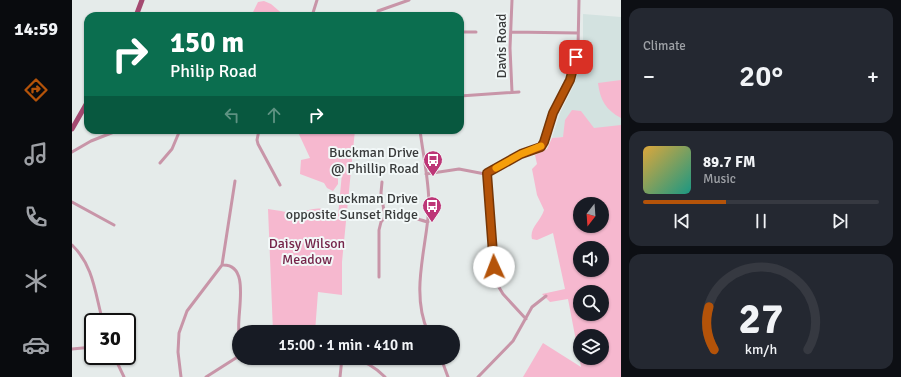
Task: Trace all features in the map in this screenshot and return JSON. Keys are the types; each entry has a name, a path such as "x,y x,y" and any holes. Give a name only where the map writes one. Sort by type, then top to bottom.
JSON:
{"main road":[{"path":"138,12 142,0"},
{"path":"72,129 84,108"}],"street":[{"path":"313,12 317,0"},
{"path":"378,12 408,0"},
{"name":"Davis Road","path":"512,0 512,92"},
{"path":"426,174 459,169 487,173 521,154 541,147 553,113 570,80 575,66 579,0"},
{"path":"464,32 476,32"},
{"path":"511,32 578,32"},
{"path":"464,96 519,92"},
{"path":"72,152 91,141 109,134"},
{"path":"160,163 172,149 178,134"},
{"path":"257,134 258,144 280,185"},
{"path":"421,134 429,204 420,285 420,302 422,316 425,325"},
{"path":"487,173 494,267 497,284 503,294 526,319"},
{"path":"182,377 178,352 179,333 182,323 196,299 222,265 235,181"},
{"path":"382,182 381,193 385,217"},
{"path":"72,202 114,225"},
{"path":"379,277 379,230 381,222 385,217 392,214 403,214 428,222"},
{"path":"72,245 85,263 94,280 100,313"},
{"path":"222,265 231,266 235,269 240,282 239,325"},
{"path":"478,377 513,341 532,307 546,296"},
{"path":"72,349 84,348"},
{"path":"206,377 232,360"},
{"path":"118,365 124,377"},
{"path":"340,377 341,365"},
{"path":"372,365 385,377"},
{"path":"443,365 448,377"}],"shaded area":[{"path":"583,14 621,17 621,131 552,138 560,113 573,87 580,68 583,48"}],"green space":[{"path":"264,1 271,4 280,12 253,12 258,2"},
{"path":"621,80 621,118 611,112 605,104 600,95 598,83"},
{"path":"572,110 581,111 594,128 621,125 621,377 523,377 543,343 573,362 573,365 581,367 581,365 609,365 609,329 574,329 568,299 550,302 542,294 565,289 553,233 537,240 532,239 532,231 544,210 537,195 532,169 537,164 535,155 547,149 552,138 563,137 565,120"},
{"name":"Daisy Wilson Meadow","path":"299,134 355,134 342,262 342,295 318,292 316,325 273,325 268,209 296,212 323,209 328,215 338,216 342,173 338,173 338,184 333,191 327,188 324,183 300,174 301,160 310,158"}],"slow traffic":[{"path":"496,168 521,154 541,146"}],"place":[{"name":"Buckman Drive @ Phillip Road","path":"433,177"},
{"name":"Buckman Drive opposite Sunset Ridge","path":"432,223"}],"route":[{"path":"494,267 487,173 521,154 541,147 553,113 570,80 575,66 576,57"}]}
